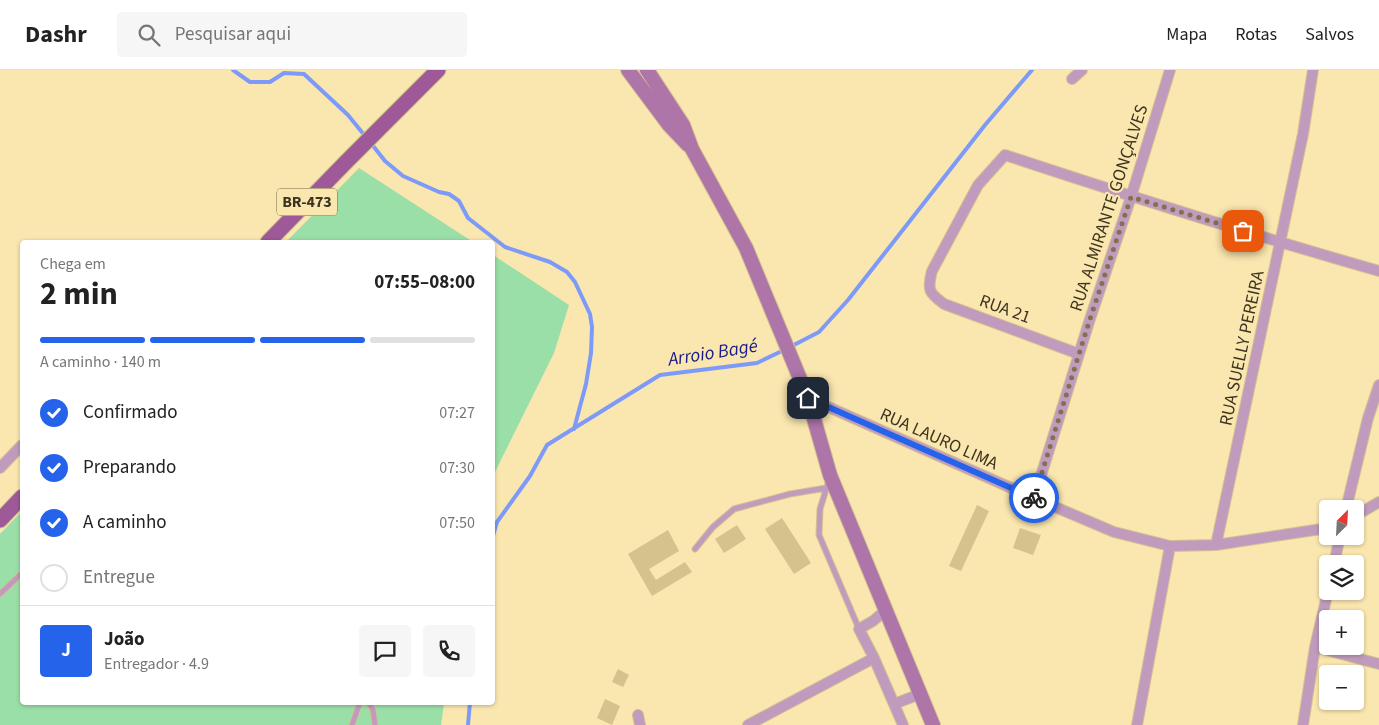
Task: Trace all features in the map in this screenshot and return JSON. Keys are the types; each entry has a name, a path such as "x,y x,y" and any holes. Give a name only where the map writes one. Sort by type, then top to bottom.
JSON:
{"main road":[{"name":"BR-473","path":"270,240 438,70"},
{"path":"628,70 669,125 692,149"},
{"path":"647,70 683,125 692,149 746,248 808,398 828,482 886,610 933,725"},
{"path":"0,520 20,499"}],"street":[{"path":"1072,79 1082,70"},
{"path":"1159,70 1169,74"},
{"name":"RUA SUELLY PEREIRA","path":"1216,545 1281,243 1303,134 1313,70"},
{"name":"RUA ALMIRANTE GONÇALVES","path":"1034,498 1169,74"},
{"name":"RUA 21","path":"1079,354 944,304 932,296 928,285 932,271 978,185 1006,155 1131,197"},
{"path":"1131,197 1379,271"},
{"path":"1348,500 1368,418 1379,385"},
{"name":"RUA LAURO LIMA","path":"808,398 1114,532 1170,546 1216,545 1319,529"},
{"path":"0,468 20,447"},
{"path":"1364,511 1379,502"},
{"path":"1137,725 1170,546"},
{"path":"1303,725 1315,647 1326,600"},
{"path":"886,610 860,629 904,725"},
{"path":"1315,647 1379,664"},
{"path":"748,725 874,658"},
{"path":"894,704 920,694"}],"lane":[{"path":"695,549 713,527 734,509 828,482"},
{"path":"828,482 820,510 819,535 860,629"},
{"path":"0,594 20,575"},
{"path":"352,725 359,705"},
{"path":"370,705 373,710 375,725"}],"green space":[{"path":"359,168 470,240 288,240"},
{"path":"495,256 569,305 554,353 495,472"},
{"path":"20,513 20,705 444,705 441,725 0,725 0,534"}],"building":[{"path":"977,505 989,511 961,571 949,566"},
{"path":"782,518 811,563 794,574 765,529"},
{"path":"737,525 746,539 724,553 715,539"},
{"path":"1020,528 1041,535 1033,555 1013,548"},
{"path":"668,530 679,551 649,569 656,580 685,562 692,572 652,596 628,554"},
{"path":"618,669 629,675 623,687 612,682"},
{"path":"605,699 620,706 612,725 597,718"}],"waterway":[{"path":"233,70 250,82 270,82 284,73 304,74 348,115 365,136"},
{"name":"Arroio Bagé","path":"790,347 819,332 848,300 985,125 1032,70"},
{"path":"370,142 385,161 403,176 439,192 449,194 459,201 468,218 505,247 550,262 567,272 575,282 590,314 592,327 591,353 586,384 574,429"},
{"name":"Arroio Bagé","path":"495,529 497,522 530,476 547,445 660,375 757,363 784,350"},
{"name":"Arroio Bagé","path":"468,725 470,705"}],"way so far":[{"path":"1034,498 1090,319 1131,197 1243,231"}],"route":[{"path":"808,398 1034,498"}]}
